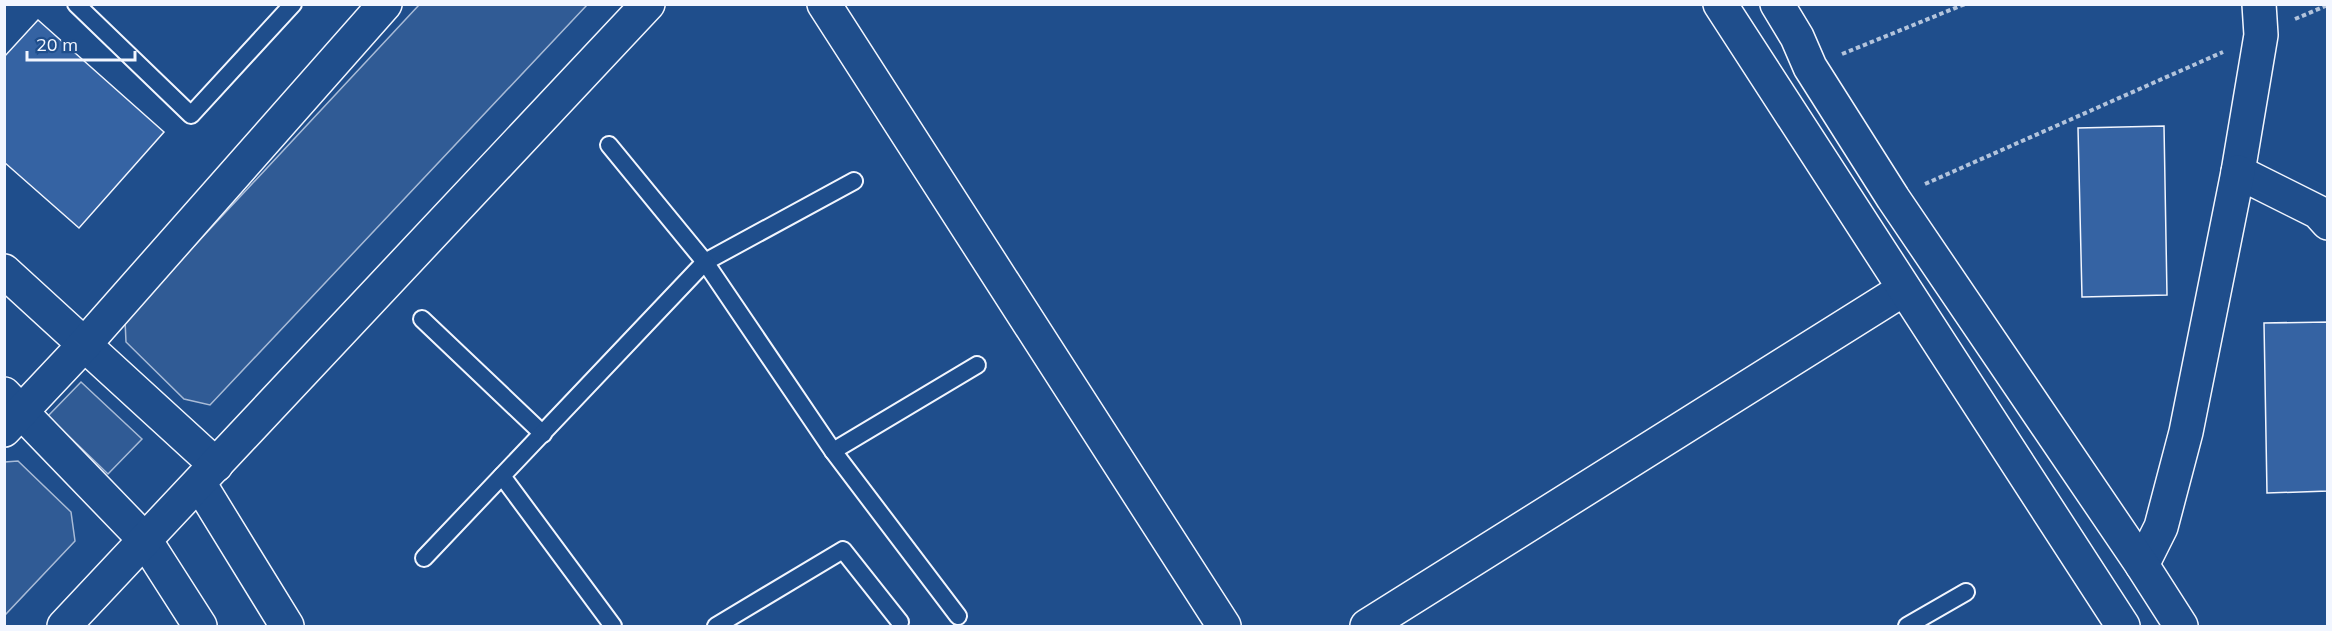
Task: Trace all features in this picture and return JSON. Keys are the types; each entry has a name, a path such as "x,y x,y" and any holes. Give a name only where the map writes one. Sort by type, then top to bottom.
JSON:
{"street":[{"path":"200,627 145,540 11,412 84,345 385,4"},
{"path":"64,627 648,4"},
{"path":"824,4 1224,627"},
{"path":"1720,4 2122,627"},
{"path":"1777,4 1797,37 1810,67 1893,198 2142,565 2181,627"},
{"path":"2142,565 2161,527 2186,432 2238,172 2260,20"},
{"path":"2238,172 2319,212 2328,223"},
{"path":"4,271 84,345 207,474 287,627"},
{"path":"1367,627 1904,289"}],"lane":[{"path":"75,4 191,115 293,4"},
{"path":"609,145 705,262 833,451 958,616"},
{"path":"424,558 705,262 854,181"},
{"path":"422,319 543,434"},
{"path":"833,451 977,364"},
{"path":"502,476 613,627"},
{"path":"716,627 843,550 900,622"},
{"path":"1907,627 1966,592"}],"path":[{"path":"1810,67 1965,4"},
{"path":"1893,198 2260,20 2328,5"}],"shaded area":[{"path":"419,5 587,5 210,405 184,399 126,342 125,320"},
{"path":"81,382 142,439 108,474 48,416"},
{"path":"18,461 71,512 75,541 5,615 5,462"}],"building":[{"path":"38,20 164,132 79,228 4,162 4,57"},
{"path":"2164,126 2167,295 2082,297 2078,128"},
{"path":"2328,322 2328,491 2267,493 2264,323"}]}
